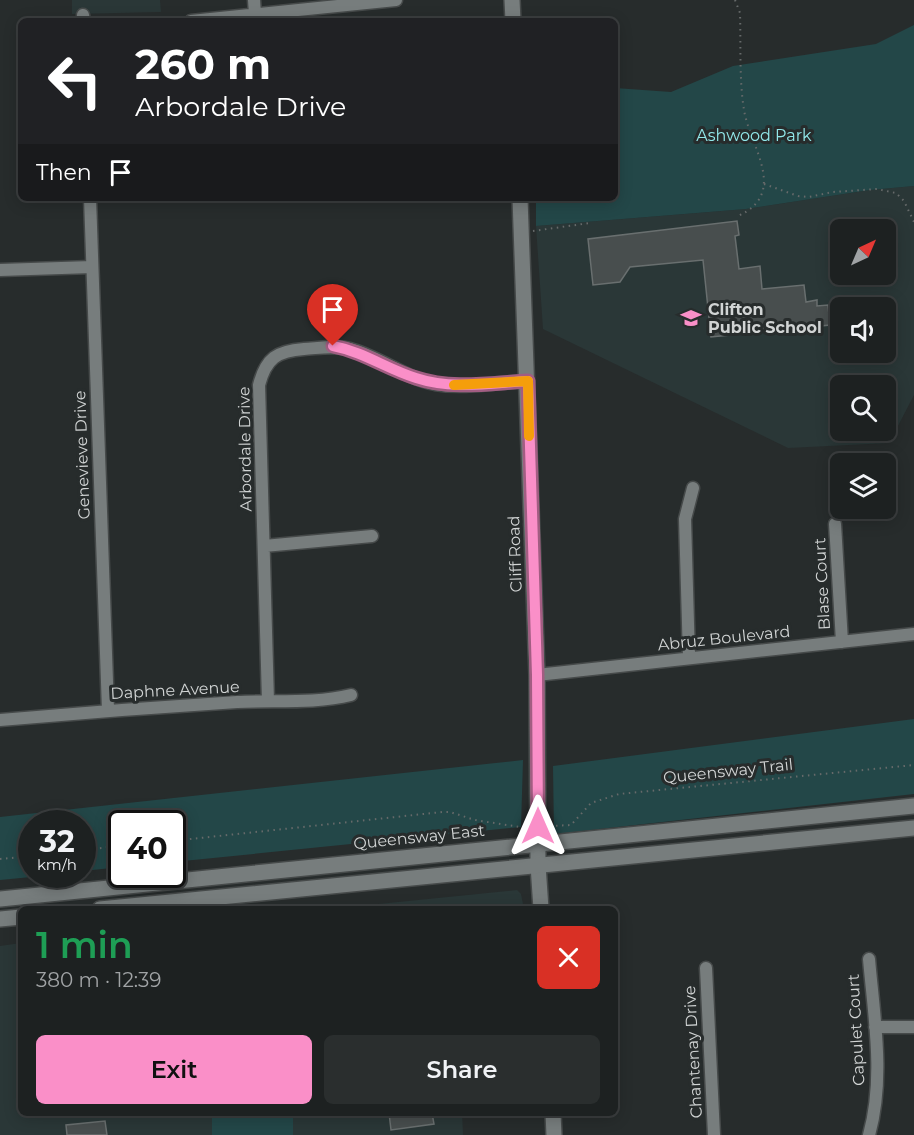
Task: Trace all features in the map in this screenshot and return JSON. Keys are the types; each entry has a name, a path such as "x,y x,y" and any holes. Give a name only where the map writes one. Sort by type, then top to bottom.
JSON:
{"main road":[{"path":"512,0 513,18"},
{"name":"Cliff Road","path":"520,201 537,675 538,865 541,906"},
{"name":"Queensway East","path":"0,898 914,806"},
{"path":"130,906 914,828"},
{"path":"0,919 18,917"},
{"path":"553,1116 554,1135"}],"street":[{"path":"254,0 255,14"},
{"path":"218,18 396,0"},
{"name":"Genevieve Drive","path":"90,201 108,710"},
{"path":"0,270 92,267"},
{"name":"Arbordale Drive","path":"268,701 259,385 267,362 295,349 333,346 367,355 414,378 435,384 528,381"},
{"path":"689,658 685,519 693,488"},
{"name":"Blase Court","path":"835,524 842,642"},
{"path":"264,546 372,536"},
{"name":"Abruz Boulevard","path":"537,675 914,634"},
{"name":"Daphne Avenue","path":"0,720 108,710 268,701 328,701 351,695"},
{"name":"Capulet Court","path":"868,1135 876,1102 877,1063 869,959"},
{"name":"Chantenay Drive","path":"706,968 714,1135"},
{"path":"875,1027 914,1027"}],"path":[{"path":"735,0 740,13 744,111 761,159 764,184 759,201 753,209 738,216"},
{"path":"764,184 798,196 809,197 833,192 877,189 896,194 904,201 914,222"},
{"path":"521,232 590,223"},
{"name":"Queensway Trail","path":"556,825 571,825 591,803 619,795 914,765"},
{"path":"186,839 442,812 499,825 524,828"},
{"path":"0,859 18,857"}],"shaded area":[{"path":"72,0 160,0 161,12 72,14"},
{"name":"Clifton Public School","path":"914,186 914,395 896,430 896,375 830,375 830,441 890,441 889,443 788,448 543,329 536,226 746,209 870,190"},
{"path":"517,890 521,894 523,906 359,906"},
{"path":"18,943 18,1116 462,1116 463,1135 0,1135 0,946"}],"green space":[{"name":"Ashwood Park","path":"914,25 914,186 870,190 746,209 536,226 536,201 618,201 618,88 671,92 733,66 876,44"},
{"path":"914,719 914,794 554,834 553,766"},
{"path":"523,760 521,827 186,861 186,810 108,810 108,868 96,870 96,810 64,810"},
{"path":"18,815 18,878 0,880 0,817"},
{"path":"212,1116 293,1116 293,1135 212,1135"}],"building":[{"path":"737,221 739,235 735,236 739,269 760,266 762,289 804,285 806,302 817,300 817,306 828,305 830,325 711,337 703,260 630,267 620,282 593,285 588,239"},
{"path":"389,1116 433,1116 434,1124 391,1130"},
{"path":"105,1121 107,1135 67,1135 66,1125"}],"slow traffic":[{"path":"454,385 528,381 529,436"}],"place":[{"name":"Clifton Public School","path":"691,318"}],"route":[{"path":"333,346 367,355 414,378 435,384 528,381 537,675 538,826"}]}
